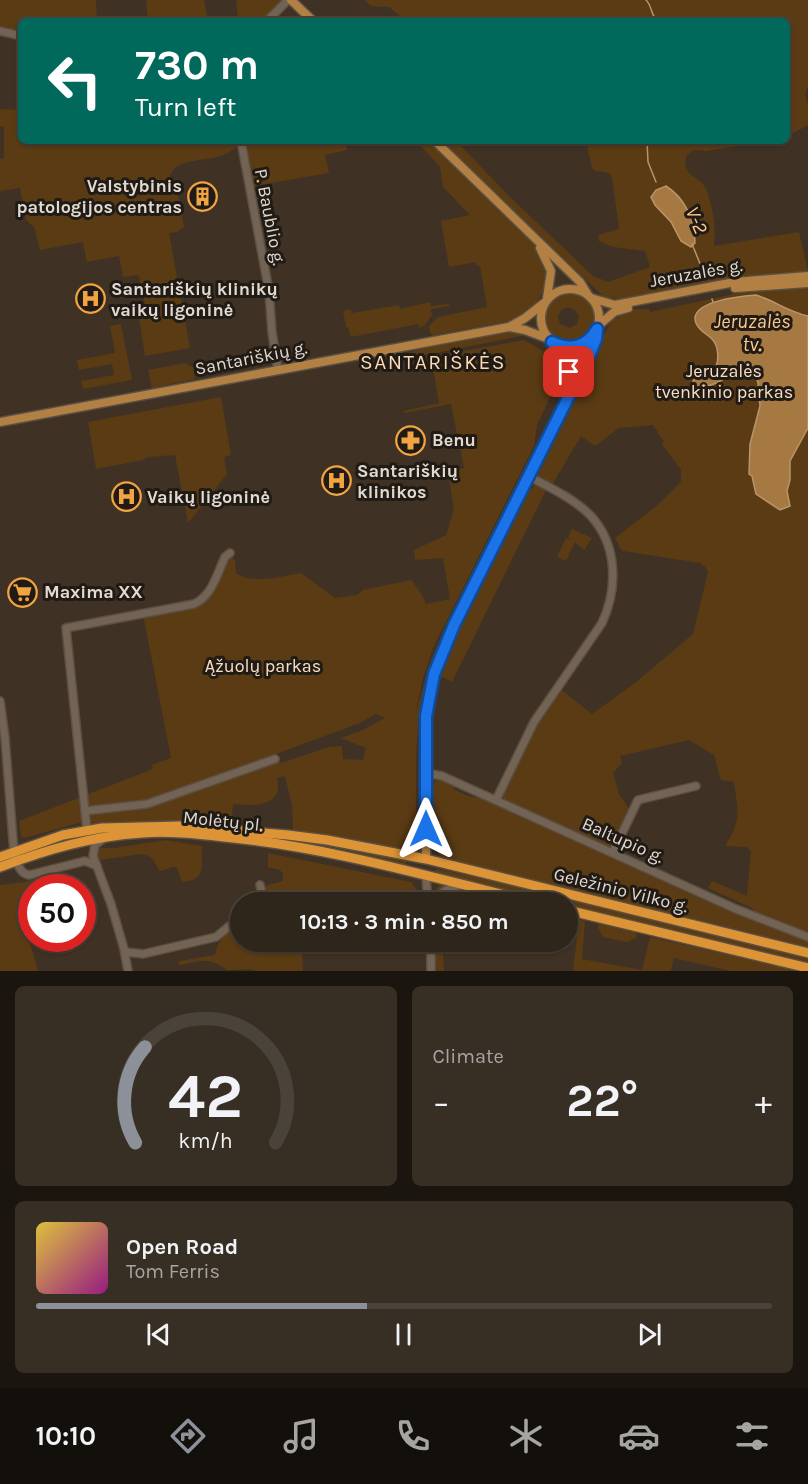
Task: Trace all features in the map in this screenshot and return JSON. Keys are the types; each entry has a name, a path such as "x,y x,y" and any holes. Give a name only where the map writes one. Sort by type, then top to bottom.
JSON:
{"highway":[{"name":"Molėtų pl.","path":"0,867 15,856 49,839 87,830 141,826 180,826 327,840 426,859"},
{"name":"Molėtų pl.","path":"0,857 15,856 108,836 159,832 269,842 321,851 426,876"},
{"path":"426,859 426,876"},
{"name":"Geležinio Vilko g.","path":"426,859 808,952"},
{"name":"Geležinio Vilko g.","path":"426,876 492,892"},
{"name":"Geležinio Vilko g.","path":"578,913 808,968"}],"main road":[{"path":"290,0 310,18"},
{"path":"426,859 427,703 434,674 452,630 595,344 597,327 597,308 580,282 438,144"},
{"path":"536,240 551,271 541,322 566,360 568,378 565,400"},
{"name":"Jeruzalės g.","path":"590,296 615,304 735,282 808,276"},
{"name":"Jeruzalės g.","path":"597,327 617,310 655,302 736,288 808,283"},
{"path":"545,301 557,291 570,288 590,296"},
{"name":"Santariškių g.","path":"0,422 509,327 525,318 545,301"},
{"name":"Santariškių g.","path":"509,327 525,330 551,340"},
{"path":"551,340 565,347 578,346 589,340 597,327"}],"street":[{"path":"270,18 290,0"},
{"path":"0,31 18,35"},
{"name":"P. Baublio g.","path":"242,144 265,268 278,370"},
{"path":"496,800 534,722 602,622 613,588 614,567 604,537 596,522 575,503 528,476"},
{"path":"87,830 66,628 194,604 207,595 225,557 230,553"},
{"path":"0,701 15,856 21,871 29,875 85,861 97,866"},
{"path":"85,811 147,804 274,759"},
{"name":"Baltupio g.","path":"426,773 442,776 736,909 808,937"},
{"path":"614,852 638,800 696,786"},
{"path":"108,836 95,845 92,852 111,904 128,971"},
{"path":"426,876 427,892"},
{"path":"260,885 262,892"},
{"path":"443,892 463,885"},
{"path":"124,952 143,954 216,937 230,925"},
{"path":"431,952 431,971"}],"green space":[{"path":"0,0 96,0 97,18 18,18 18,32 0,29"},
{"path":"146,0 204,0 207,18 148,18"},
{"path":"236,0 283,0 267,18 238,18"},
{"path":"365,0 808,0 808,87 805,94 808,104 808,125 790,135 790,18 402,18 389,7 373,6"},
{"path":"0,109 18,110 18,144 238,144 238,147 228,153 180,165 171,174 170,183 177,194 184,227 177,232 169,233 190,348 145,356 138,312 146,309 139,277 138,275 123,277 119,256 87,262 83,242 40,250 34,227 26,220 20,188 0,191 0,159 4,158 4,127 0,126"},
{"path":"247,144 305,144 305,146 346,144 347,150 325,155 329,173 254,186"},
{"path":"435,144 526,234 542,256 547,271 545,286 533,306 515,320 433,335 430,333 429,326 438,317 487,307 480,266 477,266 476,262 449,267 441,221 470,215 443,187 440,167 420,145"},
{"path":"444,144 459,144 510,197 593,276 608,282 650,267 645,251 613,247 599,241 598,236 619,228 612,178 609,173 595,171 592,168 587,144 749,144 706,151 694,150 687,155 688,171 703,184 708,195 715,232 714,246 799,232 808,272 736,276 622,299 604,297","holes":["668,186 681,198 690,215 695,236 681,241 671,222 655,205 651,197 653,193"]},
{"name":"Jeruzalės tvenkinio parkas","path":"800,286 808,290 808,932 757,913 752,908 708,888 712,881 747,896 751,851 746,847 725,846 734,829 737,815 734,782 721,780 714,755 689,740 620,756 622,763 613,773 619,794 629,809 611,847 506,802 503,796 530,737 558,690 563,691 592,714 635,683 693,634 708,572 700,563 623,551 615,538 659,504 681,482 681,470 662,444 664,442 653,425 619,428 595,446 581,436 552,485 536,475 591,357 593,358 610,323 619,317 617,314 635,309 649,309 650,312 743,292"},
{"path":"565,292 577,293 586,298 594,315 594,324 590,333 583,339 573,343 562,343 547,331 544,313 547,304 554,297","holes":["568,307 575,310 579,317 577,324 570,328 560,324 558,317 561,310"]},
{"path":"430,302 431,306 449,304 449,306 431,309 432,315 424,326 419,328 418,324 351,337 346,327 343,311 350,309 352,313 399,305 400,309"},
{"path":"121,324 132,380 83,389 81,381 114,375 112,364 79,370 77,360 115,353 110,326"},
{"path":"515,331 523,333 521,336 400,360 396,356 421,349"},
{"name":"Ąžuolų parkas","path":"524,340 557,359 560,365 558,380 537,425 534,446 433,648 423,678 415,716 430,662 472,572 446,628 426,682 417,742 416,843 414,849 400,851 350,839 293,832 292,806 285,776 277,778 277,793 269,801 257,804 233,804 231,826 165,821 79,823 24,838 21,836 19,821 153,769 152,765 171,758 144,619 145,616 195,607 229,557 235,560 236,573 243,577 267,579 301,573 335,598 357,595 363,590 411,580 426,604 450,599 443,558 415,560 414,550 446,535 454,510 448,471 464,468 451,404 404,413 404,411 439,403 431,357","holes":["376,714 385,718 363,730 341,738 366,748 363,760 343,759 342,746 329,747 281,763 276,754 360,723"]},
{"path":"185,363 194,368 195,379 152,388 148,370"},
{"path":"221,397 231,455 224,457 227,474 188,523 175,455 148,457 96,469 88,422"},
{"path":"535,484 546,490 452,682 440,676 446,656 528,488 532,489"},
{"path":"572,529 592,538 584,550 575,542 566,561 557,557 566,538 571,540 568,537"},
{"path":"443,779 455,787 453,789 468,796 485,799 808,940 808,949 441,857 437,852 437,844 432,846 433,785 435,781"},
{"path":"276,839 351,848 407,860 406,865 338,848"},
{"path":"166,840 202,846 202,866 196,878 182,882 177,868 160,871 151,857 142,854 99,860 95,854 97,848 114,848"},
{"path":"268,853 411,882 416,892 263,892 262,889 265,886 283,881 283,874 280,870 268,867"},
{"path":"437,869 544,892 507,892 436,875"},
{"path":"18,883 18,952 33,952 38,971 0,971 0,885"},
{"path":"445,884 478,892 453,892 442,889 436,892 440,885"},
{"path":"578,900 808,956 808,965 578,909"},
{"path":"578,919 585,921 582,959 642,970 650,937 801,971 731,971 674,958 671,971 573,971 575,952 578,952"},
{"path":"602,923 636,931 636,938 627,942 603,937 598,928"},
{"path":"230,931 230,952 303,952 303,971 227,970 210,962 199,961 180,965 178,963 215,955 223,937"},
{"path":"434,952 442,952 444,971 434,971"}],"water":[{"path":"666,186 679,197 688,210 695,234 695,243 691,247 681,241 671,222 655,205 651,197 656,190"},
{"name":"Jeruzalės tv.","path":"756,295 808,316 808,428 790,461 790,480 787,491 790,506 780,510 756,494 752,476 749,474 750,444 760,406 755,372 739,370 718,382 701,387 695,386 693,381 696,377 713,370 718,359 714,342 697,326 695,316 700,309 718,301"}],"waterway":[{"name":"V-2","path":"646,0 656,18"},
{"name":"V-2","path":"647,144 648,162 656,182"},
{"name":"V-2","path":"692,244 701,266"}],"place":[{"name":"Valstybinis patologijos centras","path":"203,196"},
{"name":"Santariškių klinikų vaikų ligoninė","path":"90,299"},
{"name":"Benu","path":"411,440"},
{"name":"Santariškių klinikos","path":"336,481"},
{"name":"Vaikų ligoninė","path":"126,497"},
{"name":"Maxima XX","path":"23,592"}],"district":[{"name":"SANTARIŠKĖS","path":"433,362"}],"route":[{"path":"426,829 426,716 434,674 454,625 590,354 597,329 589,340 578,346 565,347 552,342 566,360 569,372"}]}
